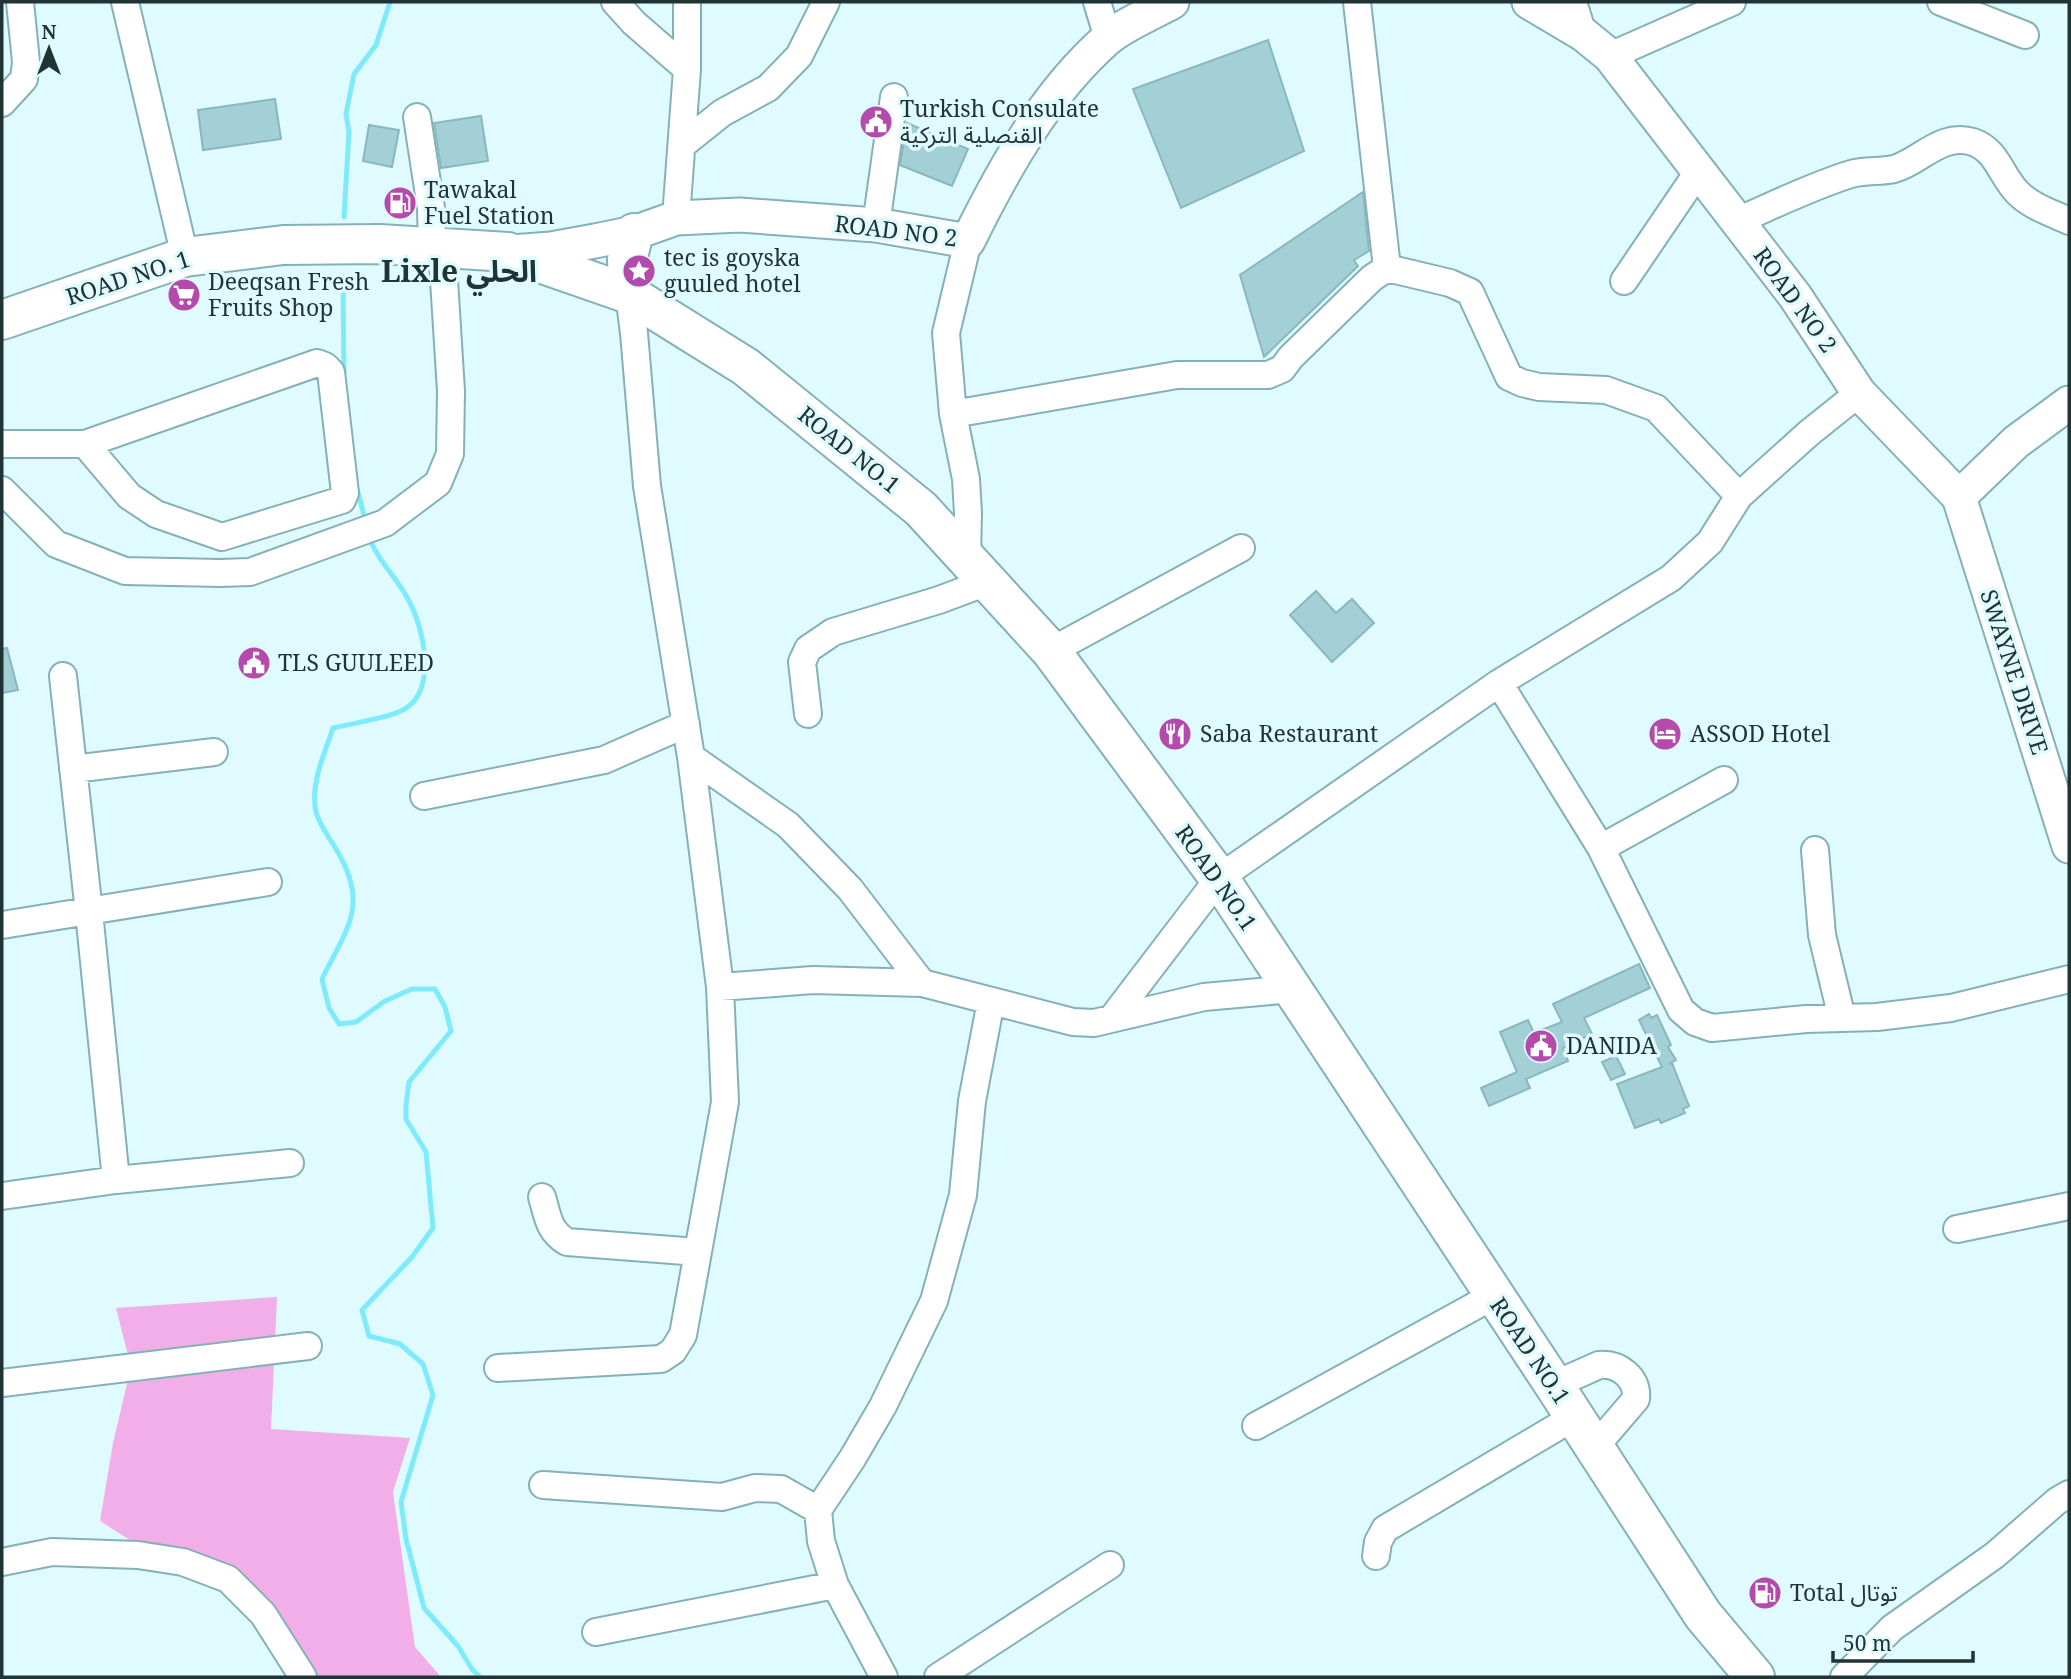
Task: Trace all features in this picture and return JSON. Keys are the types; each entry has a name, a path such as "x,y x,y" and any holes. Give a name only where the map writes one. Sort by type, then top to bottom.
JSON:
{"highway":[{"path":"629,294 627,260 634,233"},
{"name":"ROAD NO. 1","path":"2,320 185,257 283,245 380,244 508,252"},
{"name":"ROAD NO.1","path":"508,252 629,294 746,367 921,509 1051,651 1219,878 1703,1615 1755,1677"}],"main road":[{"name":"ROAD NO 2","path":"508,252 551,250 634,233 676,218 740,215 876,225 968,242 1015,153 1052,97 1108,38 1172,2"},
{"name":"ROAD NO 2","path":"1529,2 1583,34 1610,56 1796,296 1859,393 1959,497"},
{"path":"1959,497 2016,442 2069,403"},
{"name":"SWAYNE DRIVE","path":"1959,497 2069,846"}],"street":[{"path":"2,103 24,79 26,62 20,2"},
{"path":"125,2 185,257"},
{"path":"615,2 634,23 687,69"},
{"path":"676,218 687,69 687,2"},
{"path":"682,145 722,113 768,88 799,56 826,2"},
{"path":"1097,2 1108,38"},
{"path":"1357,2 1387,268"},
{"path":"1573,2 1583,34"},
{"path":"1610,56 1732,2"},
{"path":"1941,2 2025,35"},
{"path":"876,225 894,97"},
{"path":"2,490 56,544 125,571 220,573 250,572 385,523 438,483 450,454 451,391 437,248 417,117"},
{"path":"1737,221 1829,181 1855,173 1895,168 1923,152 1954,141 1972,141 1991,152 2007,181 2018,194 2030,203 2069,221"},
{"path":"1624,281 1698,172"},
{"path":"808,714 802,662 808,649 833,632 939,600 977,570 953,414 946,333 968,242"},
{"path":"953,414 1177,375 1268,375 1282,369 1291,357 1373,278 1387,268 1451,283 1470,292 1509,377 1539,387 1606,390 1656,408 1739,496"},
{"path":"498,1368 661,1359 673,1351 682,1335 725,1102 720,987 691,757 647,486 629,294"},
{"path":"2,444 85,444 317,363 331,372 345,493 342,500 222,537 156,513 128,496 85,444"},
{"path":"1113,1017 1219,878 1499,683 1671,578 1710,542 1739,496 1809,433 1859,393"},
{"path":"220,573 222,537"},
{"path":"1051,651 1241,548"},
{"path":"63,676 116,1180"},
{"path":"1499,683 1601,848 1681,1010 1695,1022 1712,1028 1877,1017 1951,1008 2069,979"},
{"path":"424,796 604,760 686,724"},
{"path":"73,768 214,752"},
{"path":"691,757 788,825 850,889 922,983"},
{"path":"1601,848 1724,780"},
{"path":"1815,850 1822,935 1842,1018"},
{"path":"2,925 268,882"},
{"path":"720,987 813,980 922,983 1073,1022 1094,1023 1204,997 1293,989"},
{"path":"884,1677 835,1585 821,1541 818,1510 883,1406 934,1301 963,1195 972,1101 990,1000"},
{"path":"2,1196 116,1180 290,1163"},
{"path":"542,1197 550,1226 556,1236 567,1242 698,1252"},
{"path":"1957,1229 2069,1206"},
{"path":"1256,1426 1493,1296"},
{"path":"2,1383 308,1346"},
{"path":"1376,1556 1378,1542 1385,1530 1584,1433 1636,1399 1634,1381 1615,1365 1599,1365 1554,1385"},
{"path":"544,1485 722,1497 755,1488 782,1489 818,1510"},
{"path":"1844,1677 1892,1628 1995,1555 2057,1501 2069,1494"},
{"path":"2,1562 52,1552 138,1555 183,1562 228,1579 263,1614 303,1677"},
{"path":"938,1677 1110,1564"},
{"path":"596,1632 835,1585"}],"shaded area":[{"path":"277,1297 271,1429 410,1438 393,1492 415,1647 441,1677 311,1677 239,1576 158,1558 100,1521 113,1443 131,1367 116,1308"}],"building":[{"path":"1268,40 1304,151 1181,208 1133,89"},
{"path":"275,99 281,139 203,150 198,110"},
{"path":"481,116 488,161 441,168 434,123"},
{"path":"907,123 968,149 952,186 900,165"},
{"path":"369,125 399,130 392,167 363,161"},
{"path":"1363,192 1369,251 1354,260 1358,266 1264,357 1240,275"},
{"path":"1316,591 1336,613 1352,599 1374,623 1332,662 1290,615"},
{"path":"7,648 18,690 2,693 2,649"},
{"path":"1639,964 1650,988 1584,1018 1592,1034 1563,1048 1568,1061 1526,1079 1530,1088 1489,1106 1481,1088 1517,1072 1500,1032 1528,1020 1534,1033 1562,1022 1553,1004"},
{"path":"1649,1014 1651,1018 1657,1015 1671,1045 1668,1047 1676,1060 1669,1064 1672,1063 1689,1106 1683,1109 1685,1113 1661,1123 1659,1119 1635,1128 1617,1084 1662,1067 1639,1020"},
{"path":"1616,1056 1625,1074 1611,1080 1602,1062"}],"waterway":[{"path":"344,217 349,132 346,114 354,74 376,45 390,2"},
{"path":"343,277 344,379"},
{"path":"356,485 365,519"},
{"path":"370,540 414,611 423,642 424,675 413,702 401,711 333,728 323,757 315,786 316,811 346,869 352,886 353,901 346,930 322,979 329,1008 339,1024 356,1022 385,1001 412,989 435,989 445,1007 451,1031 409,1082 406,1105 406,1119 426,1152 433,1228 412,1257 362,1310 369,1336 400,1344 423,1364 433,1395 401,1502 406,1539 424,1608 458,1646 480,1677"}],"place":[{"name":"Turkish Consulate القنصلية التركية","path":"876,122"},
{"name":"Tawakal Fuel Station","path":"400,203"},
{"name":"tec is goyska guuled hotel","path":"639,271"},
{"name":"Deeqsan Fresh Fruits Shop","path":"184,295"},
{"name":"TLS GUULEED","path":"254,663"},
{"name":"Saba Restaurant","path":"1175,734"},
{"name":"ASSOD Hotel","path":"1665,734"},
{"name":"DANIDA","path":"1541,1046"},
{"name":"Total توتال","path":"1765,1593"}],"district":[{"name":"Lixle الحلي","path":"459,272"}]}
